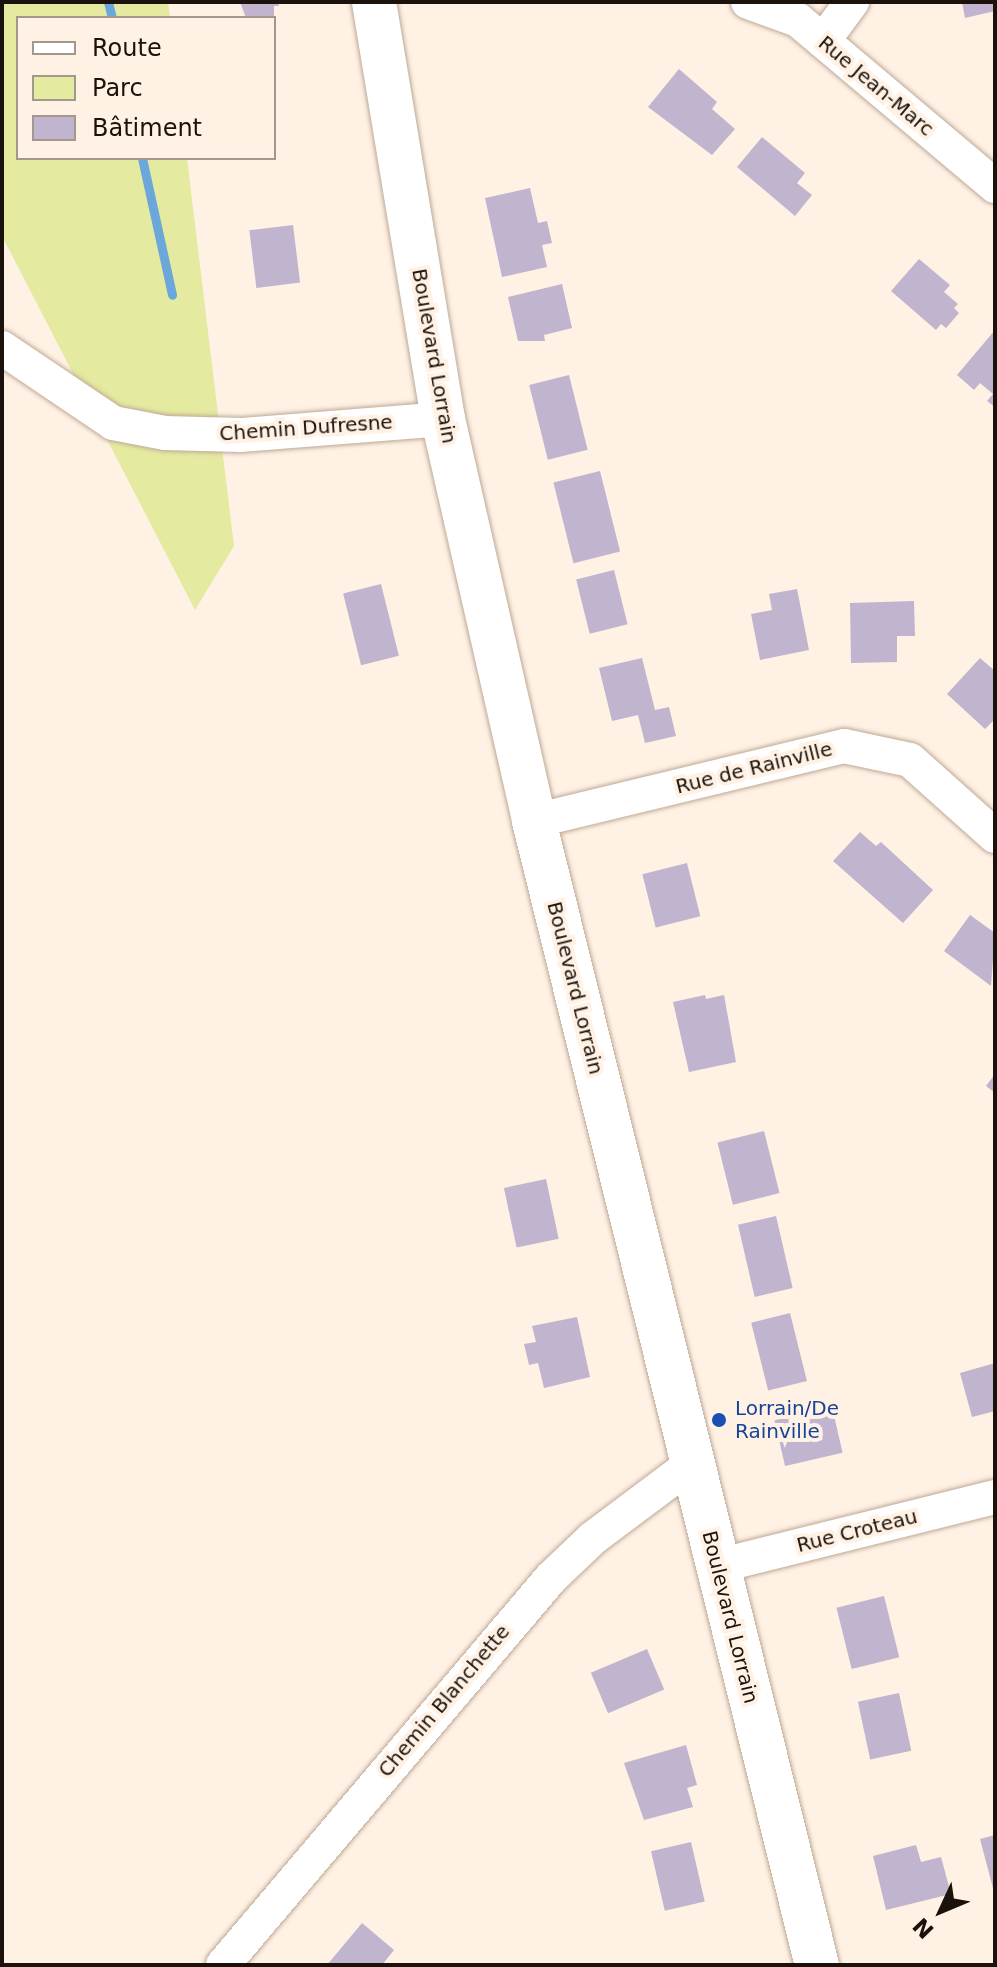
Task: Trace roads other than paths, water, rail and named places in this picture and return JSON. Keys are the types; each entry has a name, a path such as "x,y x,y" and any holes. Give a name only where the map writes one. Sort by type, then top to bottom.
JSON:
{"main road":[{"name":"Boulevard Lorrain","path":"374,2 443,419 534,821 817,1965"}],"street":[{"name":"Rue Jean-Marc","path":"748,2 798,20 995,186"},
{"path":"823,41 852,2"},
{"name":"Chemin Dufresne","path":"2,348 113,423 165,433 241,435 443,419"},
{"name":"Rue de Rainville","path":"534,821 844,746 910,760 995,836"},
{"name":"Chemin Blanchette","path":"223,1965 551,1578 593,1538 692,1464"},
{"name":"Rue Croteau","path":"718,1566 995,1497"}],"waterway":[{"path":"108,2 112,16"},
{"path":"142,160 172,295"}],"place":[{"name":"Lorrain/De Rainville","path":"719,1420"}]}
